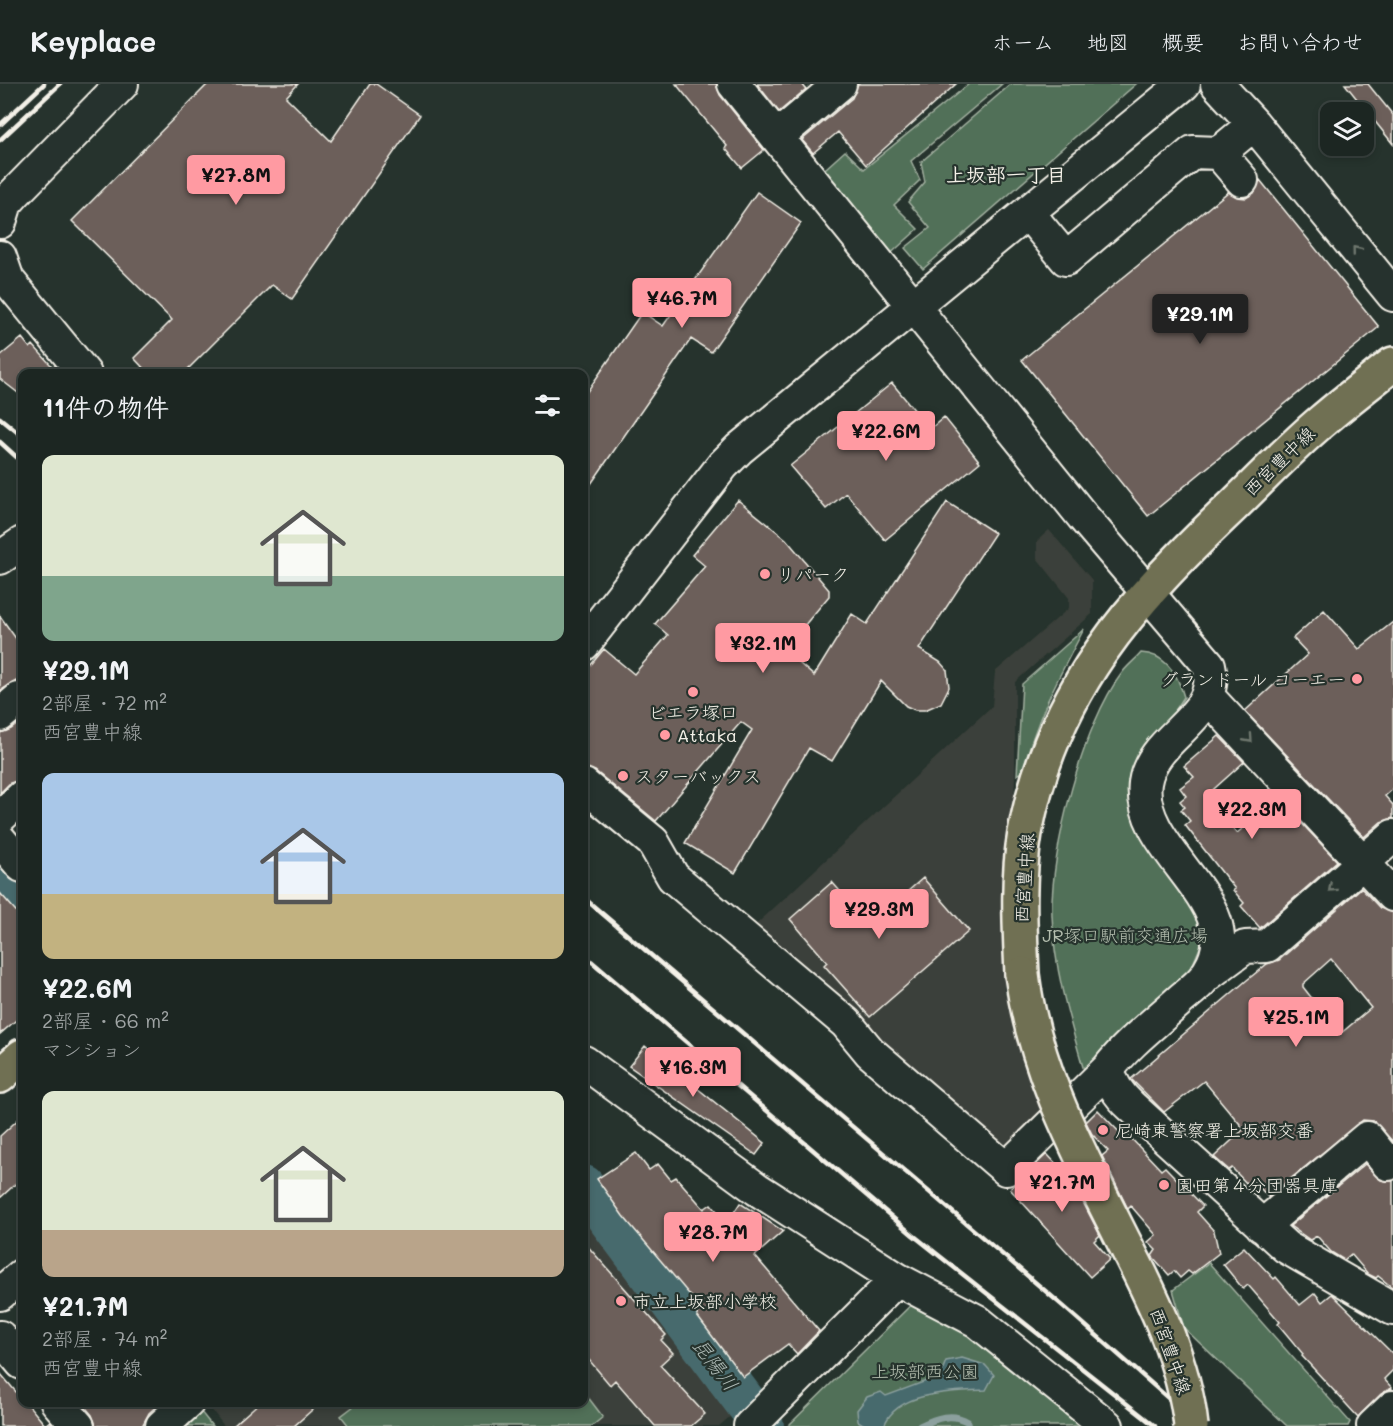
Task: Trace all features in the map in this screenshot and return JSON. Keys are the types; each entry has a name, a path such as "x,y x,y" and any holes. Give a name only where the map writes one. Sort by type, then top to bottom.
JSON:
{"main road":[{"name":"西宮豊中線","path":"1191,1426 1188,1397 1158,1313 1079,1151 1044,1070 1022,974 1019,910 1025,834 1046,760 1080,682 1114,630 1148,591 1321,421 1393,364"},
{"path":"0,1076 18,1060"}],"street":[{"path":"0,222 6,203 122,84"},
{"path":"734,84 1084,518 1209,665 1212,677 1208,697 1192,719 1162,747 1150,765 1145,791 1151,819 1211,909 1218,931 1215,959 1204,978"},
{"path":"777,137 840,84"},
{"path":"590,632 731,457 1184,84"},
{"path":"1217,84 1254,124 1393,295"},
{"path":"1028,213 1066,259 1194,152 1219,153 1254,124"},
{"path":"1219,153 1242,180"},
{"path":"0,257 8,280 81,369"},
{"path":"0,558 18,546"},
{"path":"1208,697 1393,895"},
{"path":"0,715 18,700"},
{"path":"588,788 653,842 674,877 846,1023 870,1052 1005,1169 1108,1069 1126,1048 1204,978 1245,947 1267,946 1393,836"},
{"path":"0,817 18,801"},
{"path":"0,840 18,861"},
{"path":"588,1065 757,1189 897,1279 977,1321 1107,1426"},
{"path":"1108,1069 1119,1095 1262,1226 1304,1260 1393,1309"},
{"path":"1262,1226 1366,1138 1388,1164 1393,1160"},
{"path":"0,1294 18,1278"},
{"path":"758,1418 897,1279"},
{"path":"0,1337 18,1358"},
{"path":"61,1407 78,1426"},
{"path":"162,1426 183,1407"},
{"path":"1373,1426 1393,1407"}],"shaded area":[{"path":"1049,530 1092,580 1092,614 1015,682 1015,776 1004,990 1044,1122 1009,1155 749,931 992,706 995,672 1069,608 1069,598 1037,558 1037,541"},
{"name":"市立上坂部小学校","path":"588,1205 739,1409 719,1426 224,1426 211,1409 213,1407 588,1407"}],"green space":[{"path":"969,84 1002,84 911,161 920,180 894,205 918,229 886,258 816,177 845,151 864,169"},
{"path":"1011,84 1136,84 923,269 905,248 930,228 908,202 925,182 921,162"},
{"path":"1084,629 1041,716 1023,772 1017,775 1022,684"},
{"name":"JR塚口駅前交通広場","path":"1141,653 1157,657 1170,667 1184,697 1131,779 1129,796 1136,820 1195,912 1201,945 1190,971 1085,1074 1064,996 1053,935 1053,888 1057,857 1072,789 1094,723 1122,673"},
{"path":"1209,1263 1350,1422 1348,1426 1287,1426 1184,1328 1173,1290"},
{"name":"上坂部西公園","path":"915,1301 971,1334 1086,1426 788,1426"},
{"path":"588,1397 603,1417 592,1426 349,1426 341,1416 353,1407 588,1407"},
{"path":"197,1407 212,1426 175,1426"}],"water":[{"path":"962,1358 985,1365 994,1375 986,1390 959,1391 913,1399 891,1414 884,1426 866,1426 858,1421 857,1410 867,1397 881,1392 886,1396 940,1376 946,1361"}],"building":[{"path":"208,84 298,84 286,97 331,141 370,84 376,84 420,115 292,299 272,285 188,369 144,369 134,358 172,320 72,221"},
{"path":"676,84 716,84 720,95 764,150 742,168"},
{"path":"757,84 802,84 806,89 779,112"},
{"path":"858,84 956,84 866,165 838,132 813,153 802,140 852,98"},
{"path":"1345,84 1368,84 1393,115 1393,144 1374,120 1374,102 1359,102"},
{"path":"1260,180 1379,327 1148,516 1022,360 1228,192 1237,197 1246,198 1254,193"},
{"path":"757,192 801,223 711,352 691,339 588,488 588,390 642,312 663,326"},
{"path":"22,338 30,348 33,345 55,369 18,369 18,393 0,379 0,356"},
{"path":"892,383 930,429 944,417 980,462 885,540 846,493 826,509 790,466"},
{"path":"738,500 786,539 829,590 829,596 784,650 814,676 852,614 867,624 947,502 995,533 919,649 940,662 947,670 949,687 941,703 925,710 915,710 906,706 881,681 832,761 809,748 735,873 685,843 752,730 741,722 656,821 595,771 588,769 588,668 604,649 634,674 668,635 655,624 705,566 692,555"},
{"path":"1324,610 1359,649 1393,622 1393,789 1385,796 1393,805 1393,818 1381,822 1364,837 1245,711 1308,654 1293,638"},
{"path":"0,616 18,641 18,681 0,691"},
{"path":"18,724 18,781 10,783 0,793 0,733"},
{"path":"1219,736 1244,762 1206,796 1237,833 1279,799 1337,861 1260,928 1241,906 1244,903 1233,890 1235,889 1185,825 1190,821 1181,810 1185,807 1180,801 1186,796 1180,788 1194,777 1184,766"},
{"path":"923,878 969,931 870,1017 824,965 827,962 790,919 832,882 846,898 851,893 875,920"},
{"path":"1361,888 1380,908 1393,912 1393,1142 1374,1121 1363,1120 1268,1197 1254,1181 1248,1185 1232,1168 1229,1170 1214,1157 1244,1129 1204,1081 1164,1112 1131,1079 1247,980 1267,964 1279,960","holes":["1331,959 1371,1008 1340,1034 1303,984"]},
{"path":"0,893 18,913 18,1018 0,1034"},
{"path":"645,1046 765,1143 756,1155 629,1066"},
{"path":"1098,1110 1123,1136 1126,1133 1161,1170 1165,1167 1203,1206 1197,1212 1214,1231 1219,1253 1192,1274 1188,1271 1180,1278 1174,1271 1169,1275 1152,1256 1156,1250 1148,1242 1156,1235 1131,1206 1128,1209 1102,1156 1108,1151 1092,1134 1086,1122"},
{"path":"18,1120 18,1182 0,1198 0,1136"},
{"path":"636,1153 649,1170 658,1164 671,1180 676,1177 704,1209 711,1204 727,1223 740,1203 783,1231 755,1256 819,1331 797,1354 788,1344 743,1377 697,1316 697,1309 700,1307 623,1216 597,1179"},
{"path":"1047,1154 1072,1181 1100,1235 1094,1241 1110,1259 1090,1277 1010,1189"},
{"path":"1365,1164 1381,1180 1393,1181 1393,1288 1378,1276 1376,1278 1368,1274 1351,1254 1344,1260 1331,1252 1317,1236 1310,1240 1290,1226"},
{"path":"588,1247 666,1335 661,1340 673,1353 660,1365 705,1414 691,1426 655,1426 615,1380 610,1385 588,1359"},
{"path":"1244,1247 1274,1279 1276,1277 1300,1305 1315,1293 1322,1302 1332,1294 1393,1354 1393,1370 1384,1379 1392,1388 1381,1394 1358,1417 1302,1356 1303,1354 1278,1324 1280,1322 1248,1285 1243,1289 1223,1264"},
{"path":"0,1373 18,1394 18,1407 30,1407 45,1425 50,1421 54,1426 0,1426"},
{"path":"85,1407 156,1407 149,1413 142,1426 96,1426 92,1415"},
{"path":"254,1407 315,1407 294,1426 233,1426"}],"waterway":[{"name":"昆陽川","path":"0,866 18,886"},
{"name":"昆陽川","path":"588,1191 763,1426"},
{"path":"920,1426 950,1417 962,1419 968,1422 969,1426"}],"railway":[{"path":"0,125 44,84"},
{"path":"0,140 60,84"},
{"path":"0,418 18,433"},
{"path":"0,442 18,458"},
{"path":"588,901 1063,1306 1200,1426"},
{"path":"588,958 913,1235 1155,1426"}],"place":[{"name":"リパーク","path":"765,574"},
{"name":"グランドール コーエー","path":"1357,679"},
{"name":"ビエラ塚口","path":"693,692"},
{"name":"Attaka","path":"665,735"},
{"name":"スターバックス","path":"623,776"},
{"name":"尼崎東警察署上坂部交番","path":"1103,1130"},
{"name":"園田第４分団器具庫","path":"1164,1185"},
{"name":"市立上坂部小学校","path":"621,1301"}],"district":[{"name":"上坂部一丁目","path":"1006,174"}]}
